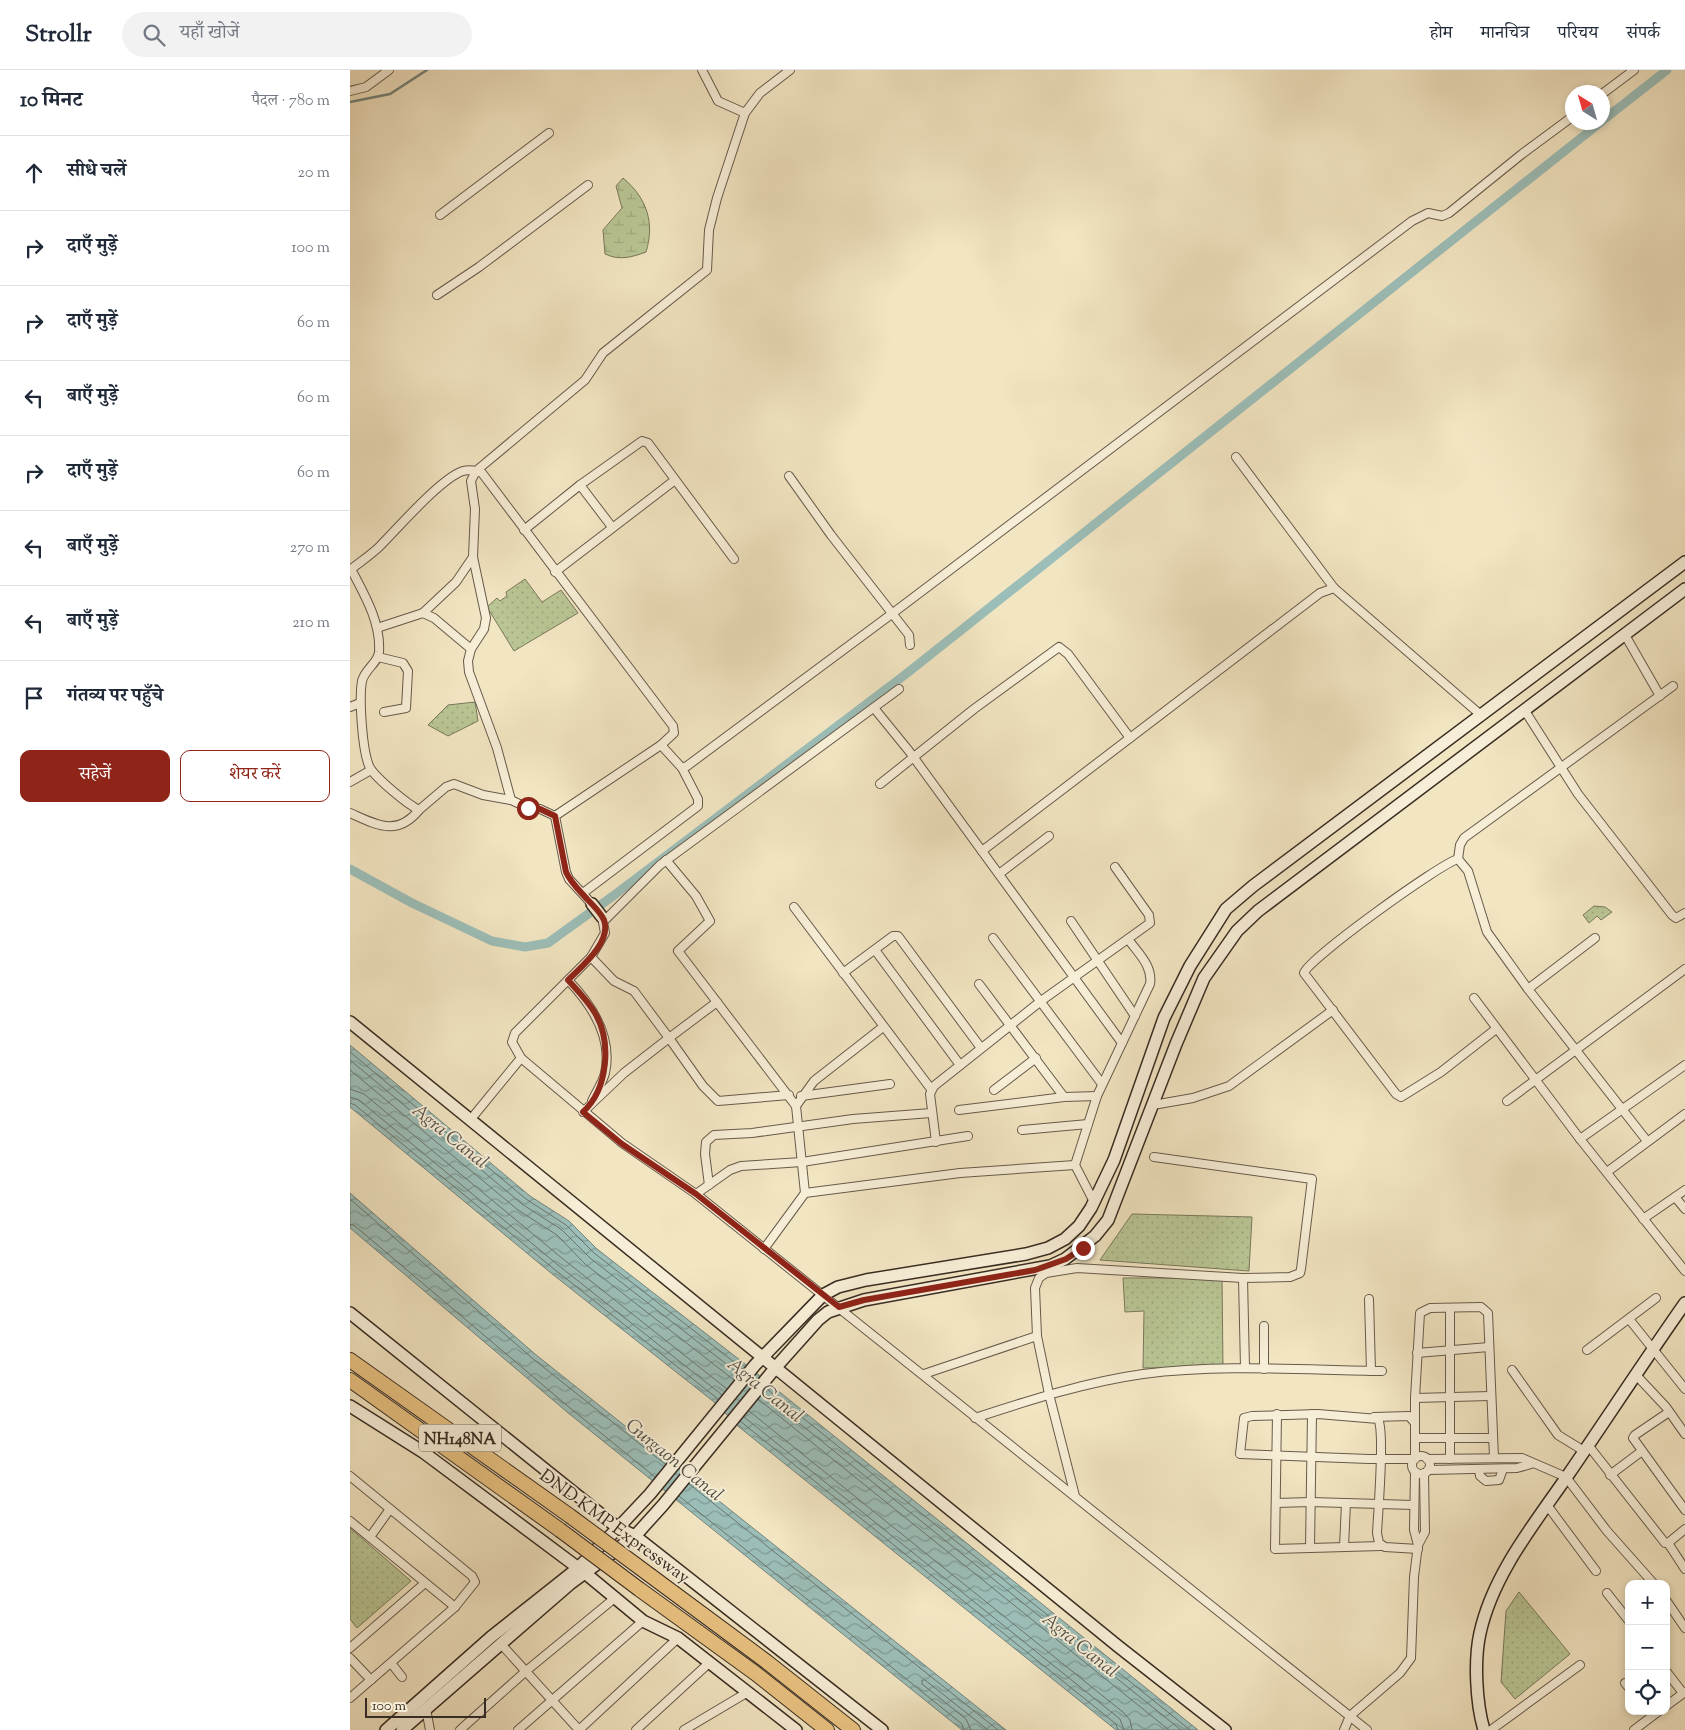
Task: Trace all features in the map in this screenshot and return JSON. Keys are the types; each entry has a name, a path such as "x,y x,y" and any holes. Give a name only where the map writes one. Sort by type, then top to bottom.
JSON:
{"highway":[{"name":"DND KMP Expressway","path":"350,1360 570,1516 767,1662 852,1730"},
{"name":"DND KMP Expressway","path":"350,1380 560,1530 755,1673 827,1730"}],"street":[{"path":"350,91 366,87 389,70"},
{"path":"702,70 718,101 745,113"},
{"path":"511,800 497,748 469,672 468,661 471,649 484,629 486,618 473,556 475,509 471,481 476,471 585,380 603,353 707,270 709,230 717,198 745,113 760,93 790,70"},
{"path":"1610,88 1634,70"},
{"path":"682,768 893,614 1412,221 1428,213 1442,216 1449,213 1565,122"},
{"path":"440,215 549,133"},
{"path":"437,296 588,186"},
{"path":"524,530 580,485 642,441 648,443 734,559"},
{"path":"1236,457 1334,588 1482,716"},
{"path":"419,810 372,770 366,757 360,703 364,674 378,658 380,649 370,608 351,569 381,545 401,523 448,480 462,471 476,471 485,476 555,572 673,726 674,733 661,745 555,816"},
{"path":"789,476 831,535 909,635 910,645"},
{"path":"555,572 675,480"},
{"path":"580,485 612,527"},
{"path":"376,628 423,613 450,589 473,556"},
{"path":"402,1730 581,1570 650,1494 759,1361 822,1295 838,1287 866,1280 1026,1254 1048,1248 1065,1239 1079,1226 1094,1202 1114,1160 1164,1018 1190,966 1226,909 1261,880 1685,562"},
{"path":"982,851 1313,599 1334,588"},
{"path":"386,1730 491,1637 581,1570 635,1536 663,1505 776,1367 818,1320 839,1307 864,1300 1035,1270 1066,1259 1089,1242 1108,1220 1152,1105 1204,978 1236,931 1258,911 1685,589"},
{"path":"423,613 434,618 471,649"},
{"path":"1624,635 1660,696"},
{"path":"880,784 974,709 1059,647 1068,654 1130,738"},
{"path":"378,658 403,664 408,671 406,708 384,712"},
{"path":"1647,1141 1528,989 1487,932 1468,871 1458,859 1460,845 1464,838 1673,686"},
{"path":"603,919 666,860 899,690"},
{"path":"350,707 360,703"},
{"path":"874,708 914,757 1122,1043"},
{"path":"1525,711 1600,824 1672,914 1676,918 1685,912"},
{"path":"582,894 698,806 698,799 682,768 677,765 661,745"},
{"path":"350,782 372,770"},
{"path":"350,813 373,823 393,827 411,820 419,810 450,784 489,796 511,800 523,806 540,809 555,816"},
{"path":"555,816 569,880 592,904 603,919 604,938 591,957 515,1034 512,1042 521,1058 622,1144 696,1194 1368,1730"},
{"path":"999,874 1049,836"},
{"path":"1458,859 1379,911 1308,965 1304,973 1305,977 1333,1010 1391,1088 1401,1097 1440,1072 1496,1029"},
{"path":"666,860 696,896 709,918 706,927 678,952 796,1106 805,1193 764,1249"},
{"path":"931,1089 1041,1001 1151,921 1115,867"},
{"path":"794,907 931,1089 931,1113 936,1142"},
{"path":"1071,921 1135,1016"},
{"path":"843,973 893,936 898,936 981,1048"},
{"path":"993,938 1102,1084"},
{"path":"1528,989 1595,938"},
{"path":"1094,1202 1074,1165 1097,1096 1135,1016 1151,975 1149,968 1128,939"},
{"path":"875,950 960,1065"},
{"path":"591,957 614,981 634,991 703,1086 718,1101 789,1095"},
{"path":"1507,1101 1685,969"},
{"path":"568,980 583,996 596,1015 605,1044 605,1073 589,1106"},
{"path":"980,984 1064,1097"},
{"path":"1474,998 1580,1139 1685,1271"},
{"path":"583,1112 624,1073 717,1002"},
{"path":"1152,1105 1199,1096 1229,1086 1333,1010"},
{"path":"350,1022 471,1119 759,1361 776,1367 1119,1647 1225,1730"},
{"path":"796,1106 801,1096 814,1081 883,1027"},
{"path":"471,1119 521,1058"},
{"path":"994,1090 1036,1058"},
{"path":"1580,1139 1685,1065"},
{"path":"801,1096 890,1084"},
{"path":"959,1110 1064,1097 1097,1096"},
{"path":"709,1185 705,1154 706,1142 709,1137 714,1135 752,1133 853,1119 931,1113"},
{"path":"1607,1172 1685,1114"},
{"path":"1022,1130 1088,1124"},
{"path":"696,1194 730,1170 741,1166 802,1162 968,1136"},
{"path":"1075,1496 1048,1394 1036,1336 1036,1284 1046,1273 1078,1268 1243,1278 1290,1277 1300,1273 1312,1179 1154,1158"},
{"path":"805,1193 960,1173 1074,1165"},
{"path":"1643,1219 1685,1190"},
{"path":"1676,1197 1685,1209"},
{"path":"1243,1278 1245,1368"},
{"path":"1587,1350 1656,1298"},
{"path":"1369,1299 1371,1371"},
{"path":"1484,1730 1478,1703 1480,1634 1490,1600 1522,1542 1685,1303"},
{"path":"1418,1547 1414,1530 1415,1472 1412,1464 1415,1459 1414,1422 1417,1353 1420,1313 1430,1308 1485,1308 1488,1313 1494,1458"},
{"path":"1450,1308 1450,1459"},
{"path":"350,1314 618,1528 635,1536 882,1730"},
{"path":"1629,1319 1685,1389"},
{"path":"1264,1326 1264,1368"},
{"path":"924,1374 1036,1336"},
{"path":"1417,1353 1489,1347"},
{"path":"975,1418 1048,1394 1142,1374 1245,1368 1382,1371"},
{"path":"1512,1370 1558,1435 1568,1443 1586,1448 1665,1543 1668,1543 1685,1569"},
{"path":"1636,1375 1669,1412 1685,1434"},
{"path":"1415,1398 1490,1396"},
{"path":"350,1406 424,1452 581,1570 644,1621 678,1638 796,1730"},
{"path":"1669,1412 1635,1434 1633,1438 1685,1510"},
{"path":"1414,1422 1409,1416 1374,1417 1277,1414 1244,1418 1240,1454 1380,1459 1415,1459 1422,1457 1427,1459 1522,1458 1531,1464 1566,1477 1607,1531 1650,1580"},
{"path":"1277,1414 1275,1549 1381,1546 1418,1547"},
{"path":"1310,1547 1312,1414"},
{"path":"1374,1417 1378,1419 1381,1426 1378,1504 1378,1539 1381,1546"},
{"path":"1414,1438 1492,1438"},
{"path":"1610,1475 1642,1451"},
{"path":"1479,1469 1480,1476 1486,1481 1499,1480 1506,1458"},
{"path":"1344,1730 1350,1716 1400,1673 1412,1658 1414,1577 1418,1547 1425,1532 1426,1472 1430,1464 1427,1459"},
{"path":"1415,1472 1523,1468 1531,1464"},
{"path":"350,1476 472,1576 475,1582 455,1607 350,1698"},
{"path":"1276,1503 1311,1502 1414,1505"},
{"path":"1344,1547 1346,1503"},
{"path":"1547,1505 1596,1571"},
{"path":"370,1537 390,1509"},
{"path":"350,1521 455,1607"},
{"path":"1668,1543 1685,1529"},
{"path":"350,1648 425,1583"},
{"path":"1607,1593 1625,1617"},
{"path":"460,1730 526,1671 616,1597"},
{"path":"1670,1606 1685,1628"},
{"path":"518,1730 644,1621"},
{"path":"500,1644 579,1730 678,1638"},
{"path":"350,1658 371,1680"},
{"path":"391,1663 402,1677"},
{"path":"636,1730 709,1663"},
{"path":"1491,1730 1580,1665"},
{"path":"1670,1676 1684,1693 1670,1703"},
{"path":"684,1730 748,1692"},
{"path":"426,1709 430,1730"},
{"path":"1634,1730 1649,1715"}],"green space":[{"path":"623,178 638,194 643,203 647,212 650,231 646,252 621,258 605,254 603,230 622,208 616,186"},
{"path":"525,579 542,602 561,590 578,613 514,651 487,607 497,598 500,601 507,596 506,592"},
{"path":"475,702 478,721 448,736 428,725 448,705"},
{"path":"1594,906 1605,907 1612,912 1601,920 1597,916 1589,923 1583,915"},
{"path":"1132,1214 1252,1217 1249,1271 1100,1260"},
{"path":"1123,1278 1222,1278 1223,1367 1143,1368 1144,1311 1125,1312"},
{"path":"350,1528 411,1581 357,1628 350,1619"},
{"path":"1519,1592 1570,1654 1515,1699 1501,1682 1506,1611"}],"water":[{"name":"Agra Canal","path":"350,1045 530,1196 569,1221 597,1249 745,1364 1198,1730 1116,1730 739,1427 714,1402 551,1273 350,1107"},
{"path":"350,1193 535,1354 1006,1730 962,1730 567,1412 350,1228"}],"waterway":[{"path":"350,102 390,94 427,70"},
{"path":"1610,115 1667,70"},
{"path":"350,869 412,903 492,941 525,947 548,943 906,674 1591,130"}],"route":[{"path":"528,808 540,809 555,816 556,828 569,880 592,904 604,921 604,938 591,957 568,980 583,996 596,1015 605,1044 605,1073 589,1106 583,1112 622,1144 696,1194 839,1307 864,1300 1035,1270 1066,1259 1083,1248"}],"water label":[{"name":"Gurgaon Canal","path":"675,1459"}]}
